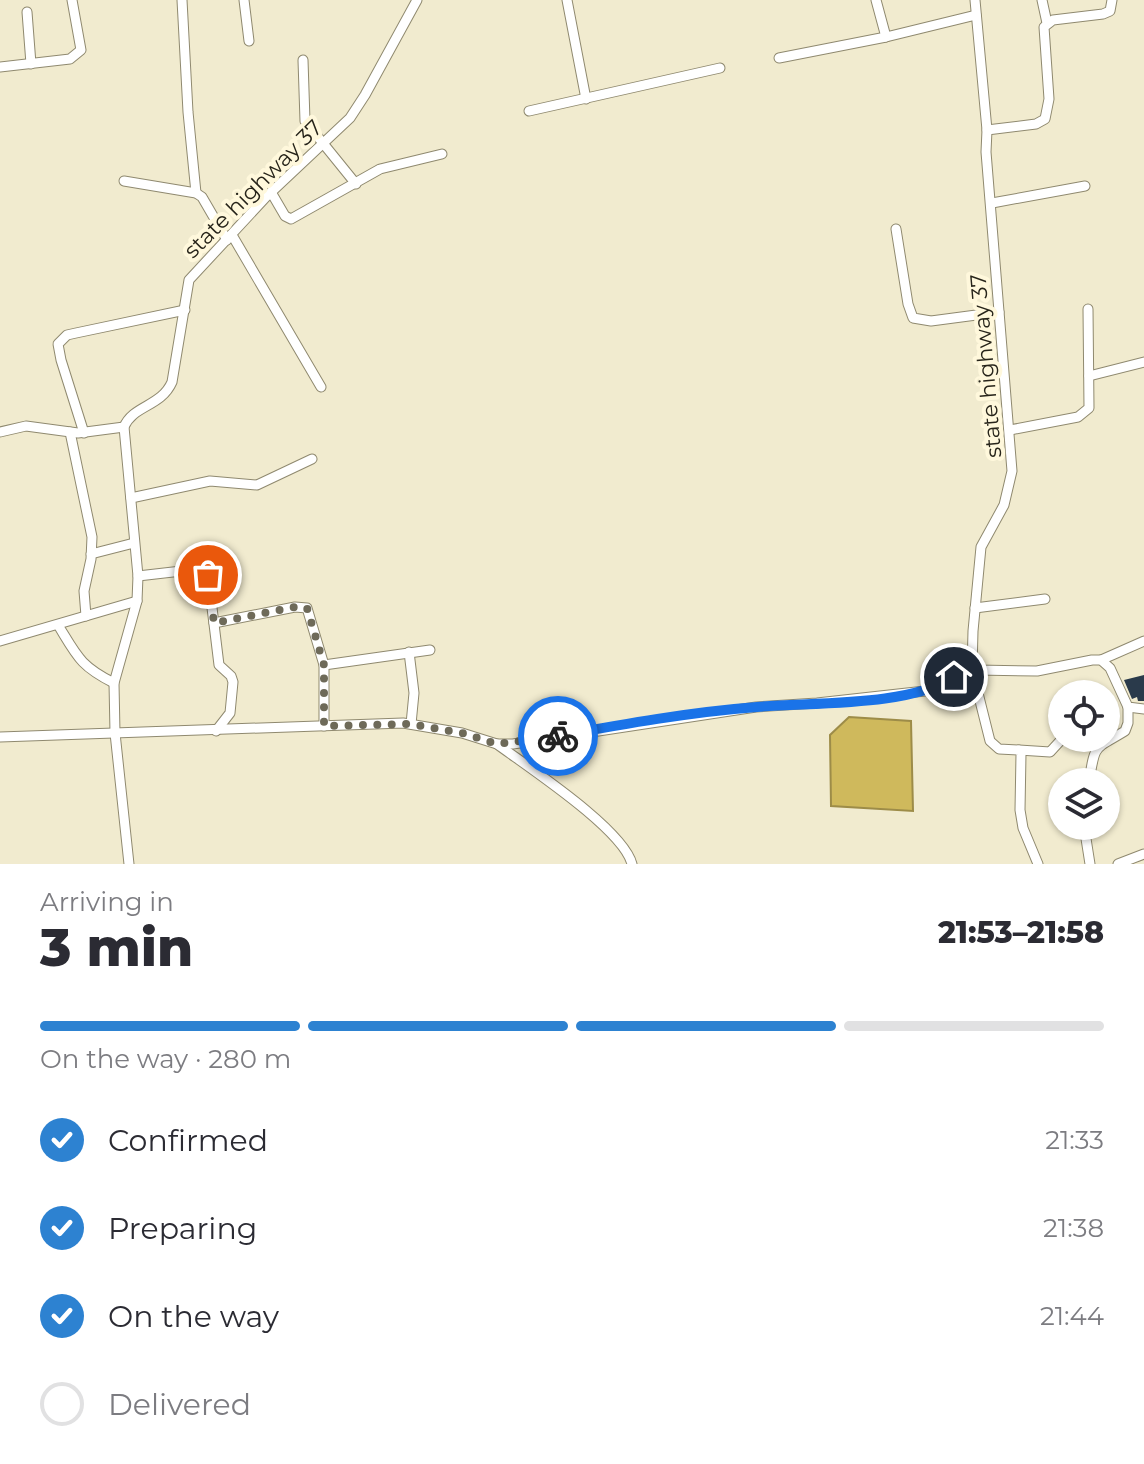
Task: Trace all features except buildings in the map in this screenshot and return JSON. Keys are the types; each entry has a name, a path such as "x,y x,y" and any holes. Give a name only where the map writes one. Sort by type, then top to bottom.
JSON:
{"street":[{"path":"0,67 77,56 81,50 72,0"},
{"path":"182,0 196,193"},
{"path":"244,0 249,41"},
{"name":"state highway 37","path":"124,427 133,414 156,402 168,391 189,280 271,192 350,118 417,0"},
{"path":"567,0 586,99"},
{"path":"876,0 886,37"},
{"name":"state highway 37","path":"975,0 1012,455 1011,486 981,547 975,608 976,685 990,741 999,749 1019,750"},
{"path":"987,130 1036,124 1045,119 1049,99 1044,37 1047,23 1042,0"},
{"path":"1047,23 1103,14 1110,11 1112,0"},
{"path":"27,12 31,64"},
{"path":"779,58 976,15"},
{"path":"303,60 305,121 356,184"},
{"path":"529,111 720,68"},
{"path":"271,192 285,216 291,219 386,166 442,154"},
{"path":"124,181 196,193 202,197 321,387"},
{"path":"992,203 1085,186"},
{"path":"896,229 913,318 931,321 999,312"},
{"path":"1010,430 1078,417 1085,412 1090,403 1088,309"},
{"path":"84,433 61,360 58,344 62,339 76,333 185,310"},
{"path":"1089,376 1144,362"},
{"path":"0,432 26,426 84,433 124,427 138,576 137,601 114,683 115,733 129,864"},
{"path":"70,432 92,537 85,576 86,616"},
{"path":"131,498 210,481 257,485 312,459"},
{"path":"91,554 134,543"},
{"path":"138,576 204,571 210,583 219,665 233,682 230,713 216,731"},
{"path":"975,608 1045,599"},
{"path":"0,641 137,601"},
{"path":"214,623 302,606 310,612 324,665 324,726"},
{"path":"58,625 79,661 114,683"},
{"path":"497,744 756,707 925,691 976,670 1037,671 1101,660 1144,641"},
{"path":"324,665 430,650"},
{"path":"409,652 414,693 411,724"},
{"path":"1101,660 1110,668 1128,707 1128,723 1125,731 1120,734"},
{"path":"1128,707 1144,709"},
{"path":"0,737 411,724 462,733 497,744 556,786 626,849 632,864"},
{"path":"1038,864 1023,828 1020,810 1022,757 1019,750 1048,752"},
{"path":"1086,840 1090,864"},
{"path":"1118,864 1144,854"}],"shaded area":[{"path":"849,717 911,721 913,811 831,806 830,735"}],"way so far":[{"path":"208,575 214,623 295,607 307,608 323,657 324,726 403,723 462,733 497,744 558,736"}],"route":[{"path":"558,736 756,707 925,691 954,677"}]}
